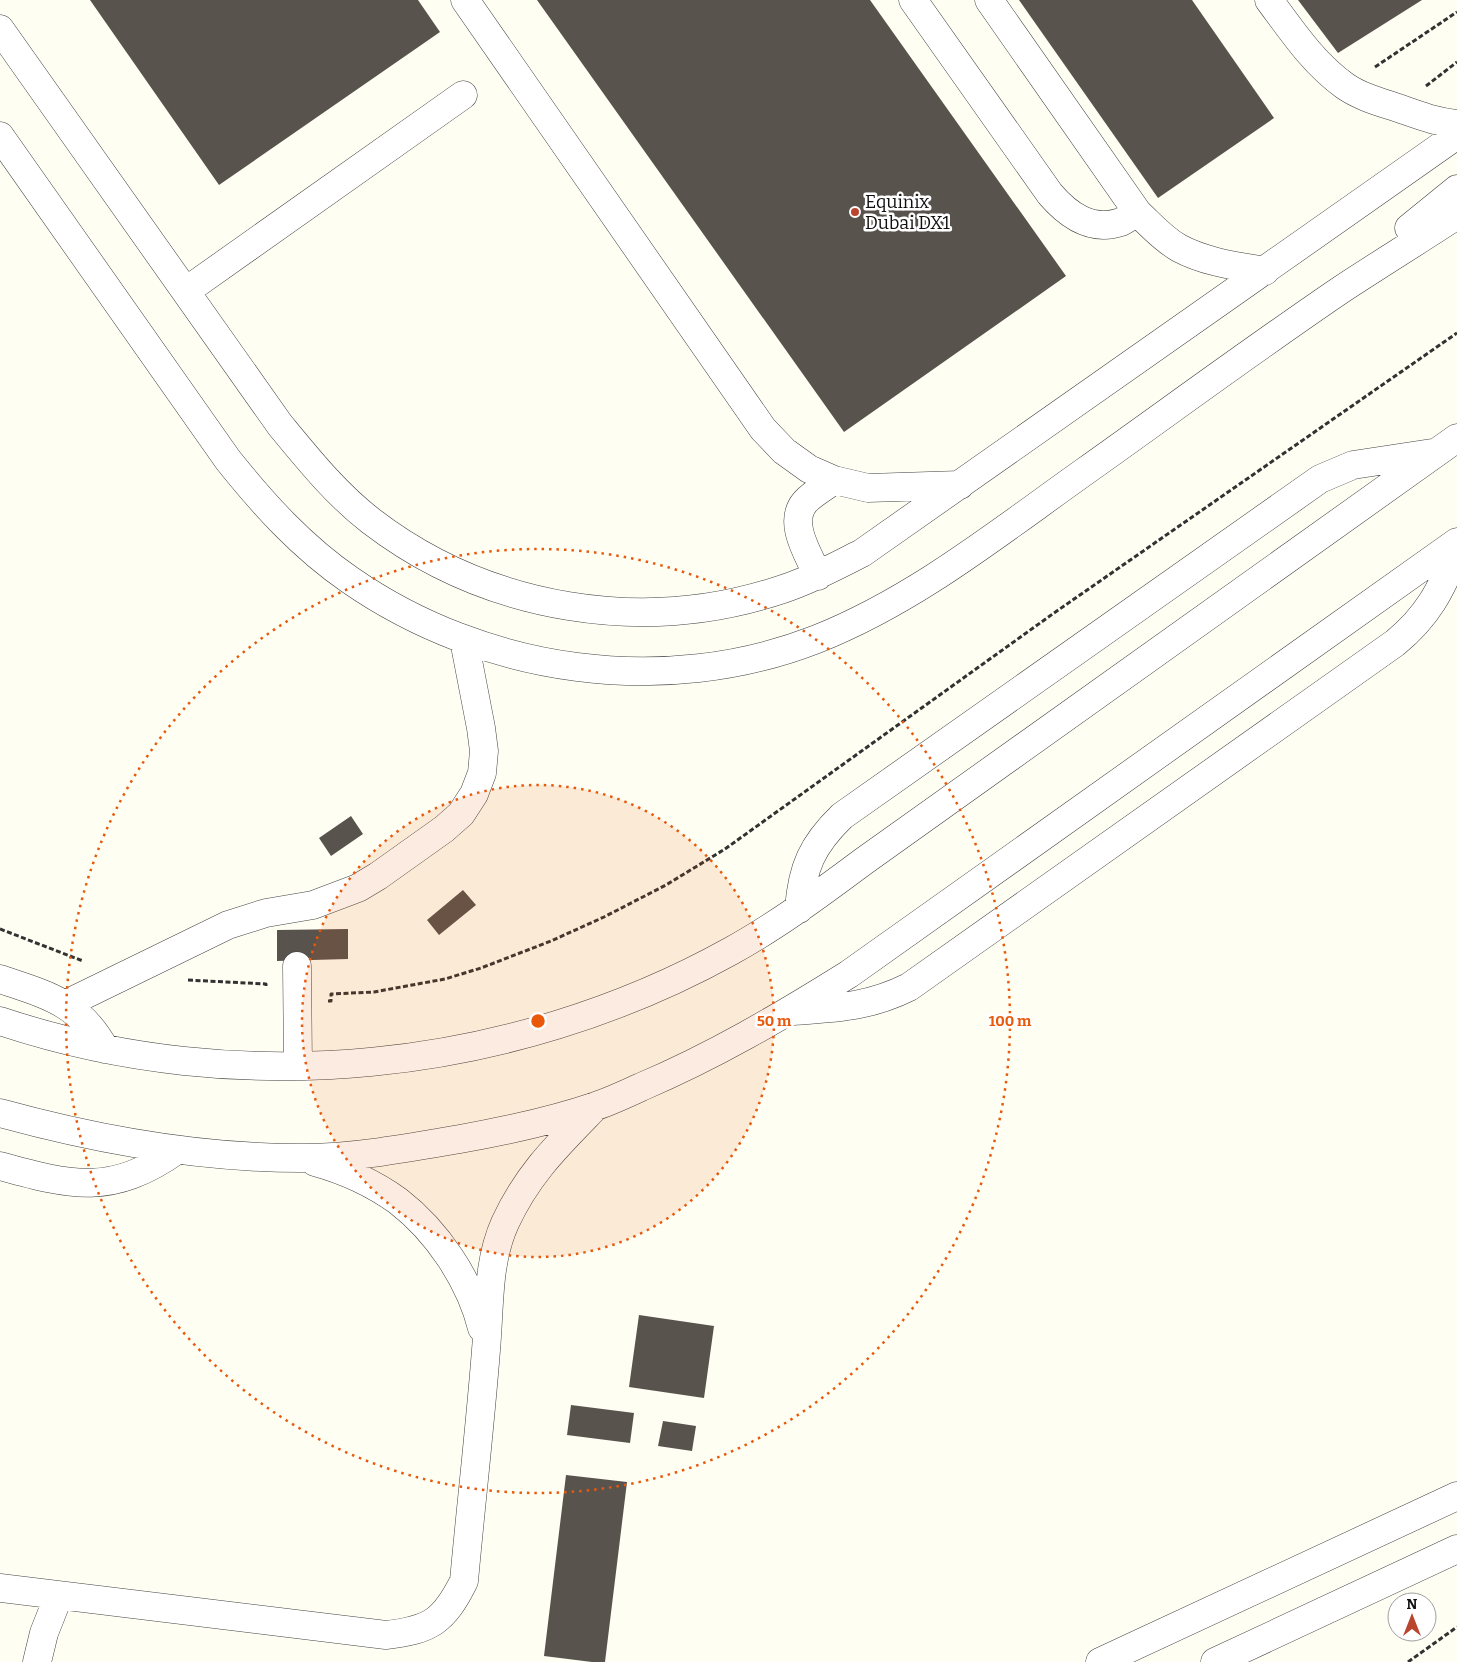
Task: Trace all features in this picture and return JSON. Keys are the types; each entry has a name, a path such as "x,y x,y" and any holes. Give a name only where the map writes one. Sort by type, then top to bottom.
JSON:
{"street":[{"path":"465,0 763,429 784,451 809,469 834,480 868,488 960,485"},
{"path":"913,0 1050,194 1062,208 1080,220 1100,224 1120,222 1138,212"},
{"path":"989,0 1138,212 1157,232 1179,248 1204,258 1265,270"},
{"path":"1270,0 1298,41 1320,65 1346,87 1372,100 1439,123 1457,124"},
{"path":"0,30 280,425 308,460 338,492 370,520 405,545 484,584 525,597 567,606 611,612 654,613 698,609 741,601 818,576 862,553 1457,136"},
{"path":"186,291 463,95"},
{"path":"0,136 228,460 283,524 315,553 349,579 423,623 464,640 506,653 550,663 594,669 638,671 683,669 727,663 771,654 814,640 854,623 935,578 1342,290 1457,215"},
{"path":"1342,290 1380,252 1457,189"},
{"path":"0,1021 26,1030 105,1049 194,1062 243,1066 346,1064 426,1055 506,1040 583,1016 658,987 731,951 799,909 1448,445"},
{"path":"799,909 805,867 811,854 826,831 842,816 1320,480 1353,465 1448,445"},
{"path":"818,576 800,534 799,513 806,501 834,480"},
{"path":"0,1113 96,1137 177,1150 240,1156 302,1158 421,1146 538,1122 596,1106 662,1078 718,1051 789,1012 849,974 1457,542"},
{"path":"789,1012 849,1007 870,1003 890,997 909,987 1395,643 1425,615 1436,599 1457,551"},
{"path":"66,1004 228,924 266,913 313,905 358,888 444,829 461,814 474,794 482,773 484,751 464,640"},
{"path":"297,966 298,1066"},
{"path":"0,979 44,994 66,1004 87,1023 105,1049"},
{"path":"0,1588 386,1635 411,1632 435,1622 453,1604 464,1581 486,1349 489,1282 495,1253 505,1224 518,1197 534,1172 596,1106"},
{"path":"0,1166 32,1175 69,1182 93,1184 138,1174 177,1150"},
{"path":"302,1158 336,1168 368,1183 398,1201 418,1220 446,1252 465,1282 478,1315 486,1349"},
{"path":"1100,1662 1457,1496"},
{"path":"1215,1662 1457,1549"},
{"path":"37,1662 44,1633 59,1595"}],"path":[{"path":"1346,87 1457,12"},
{"path":"180,979 266,984 266,1002 331,1001 331,994 374,992 445,979 481,968 516,956 604,917 666,885 733,844 1054,613 1457,333"},
{"path":"0,928 86,962"},
{"path":"1408,1662 1457,1627"}],"building":[{"path":"90,0 418,0 440,32 219,185"},
{"name":"Equinix Dubai DX1","path":"537,0 870,0 1066,276 844,432"},
{"path":"1019,0 1192,0 1274,118 1158,198"},
{"path":"1298,0 1422,0 1338,53"},
{"path":"351,816 363,834 331,856 319,838"},
{"path":"463,890 476,905 439,935 427,920"},
{"path":"348,929 348,959 277,961 277,930"},
{"path":"639,1315 714,1326 704,1398 629,1387"},
{"path":"571,1405 634,1413 630,1443 567,1435"},
{"path":"663,1421 696,1426 692,1451 658,1446"},
{"path":"566,1475 627,1482 605,1662 544,1656"}],"place":[{"name":"Equinix Dubai DX1","path":"855,212"}]}
